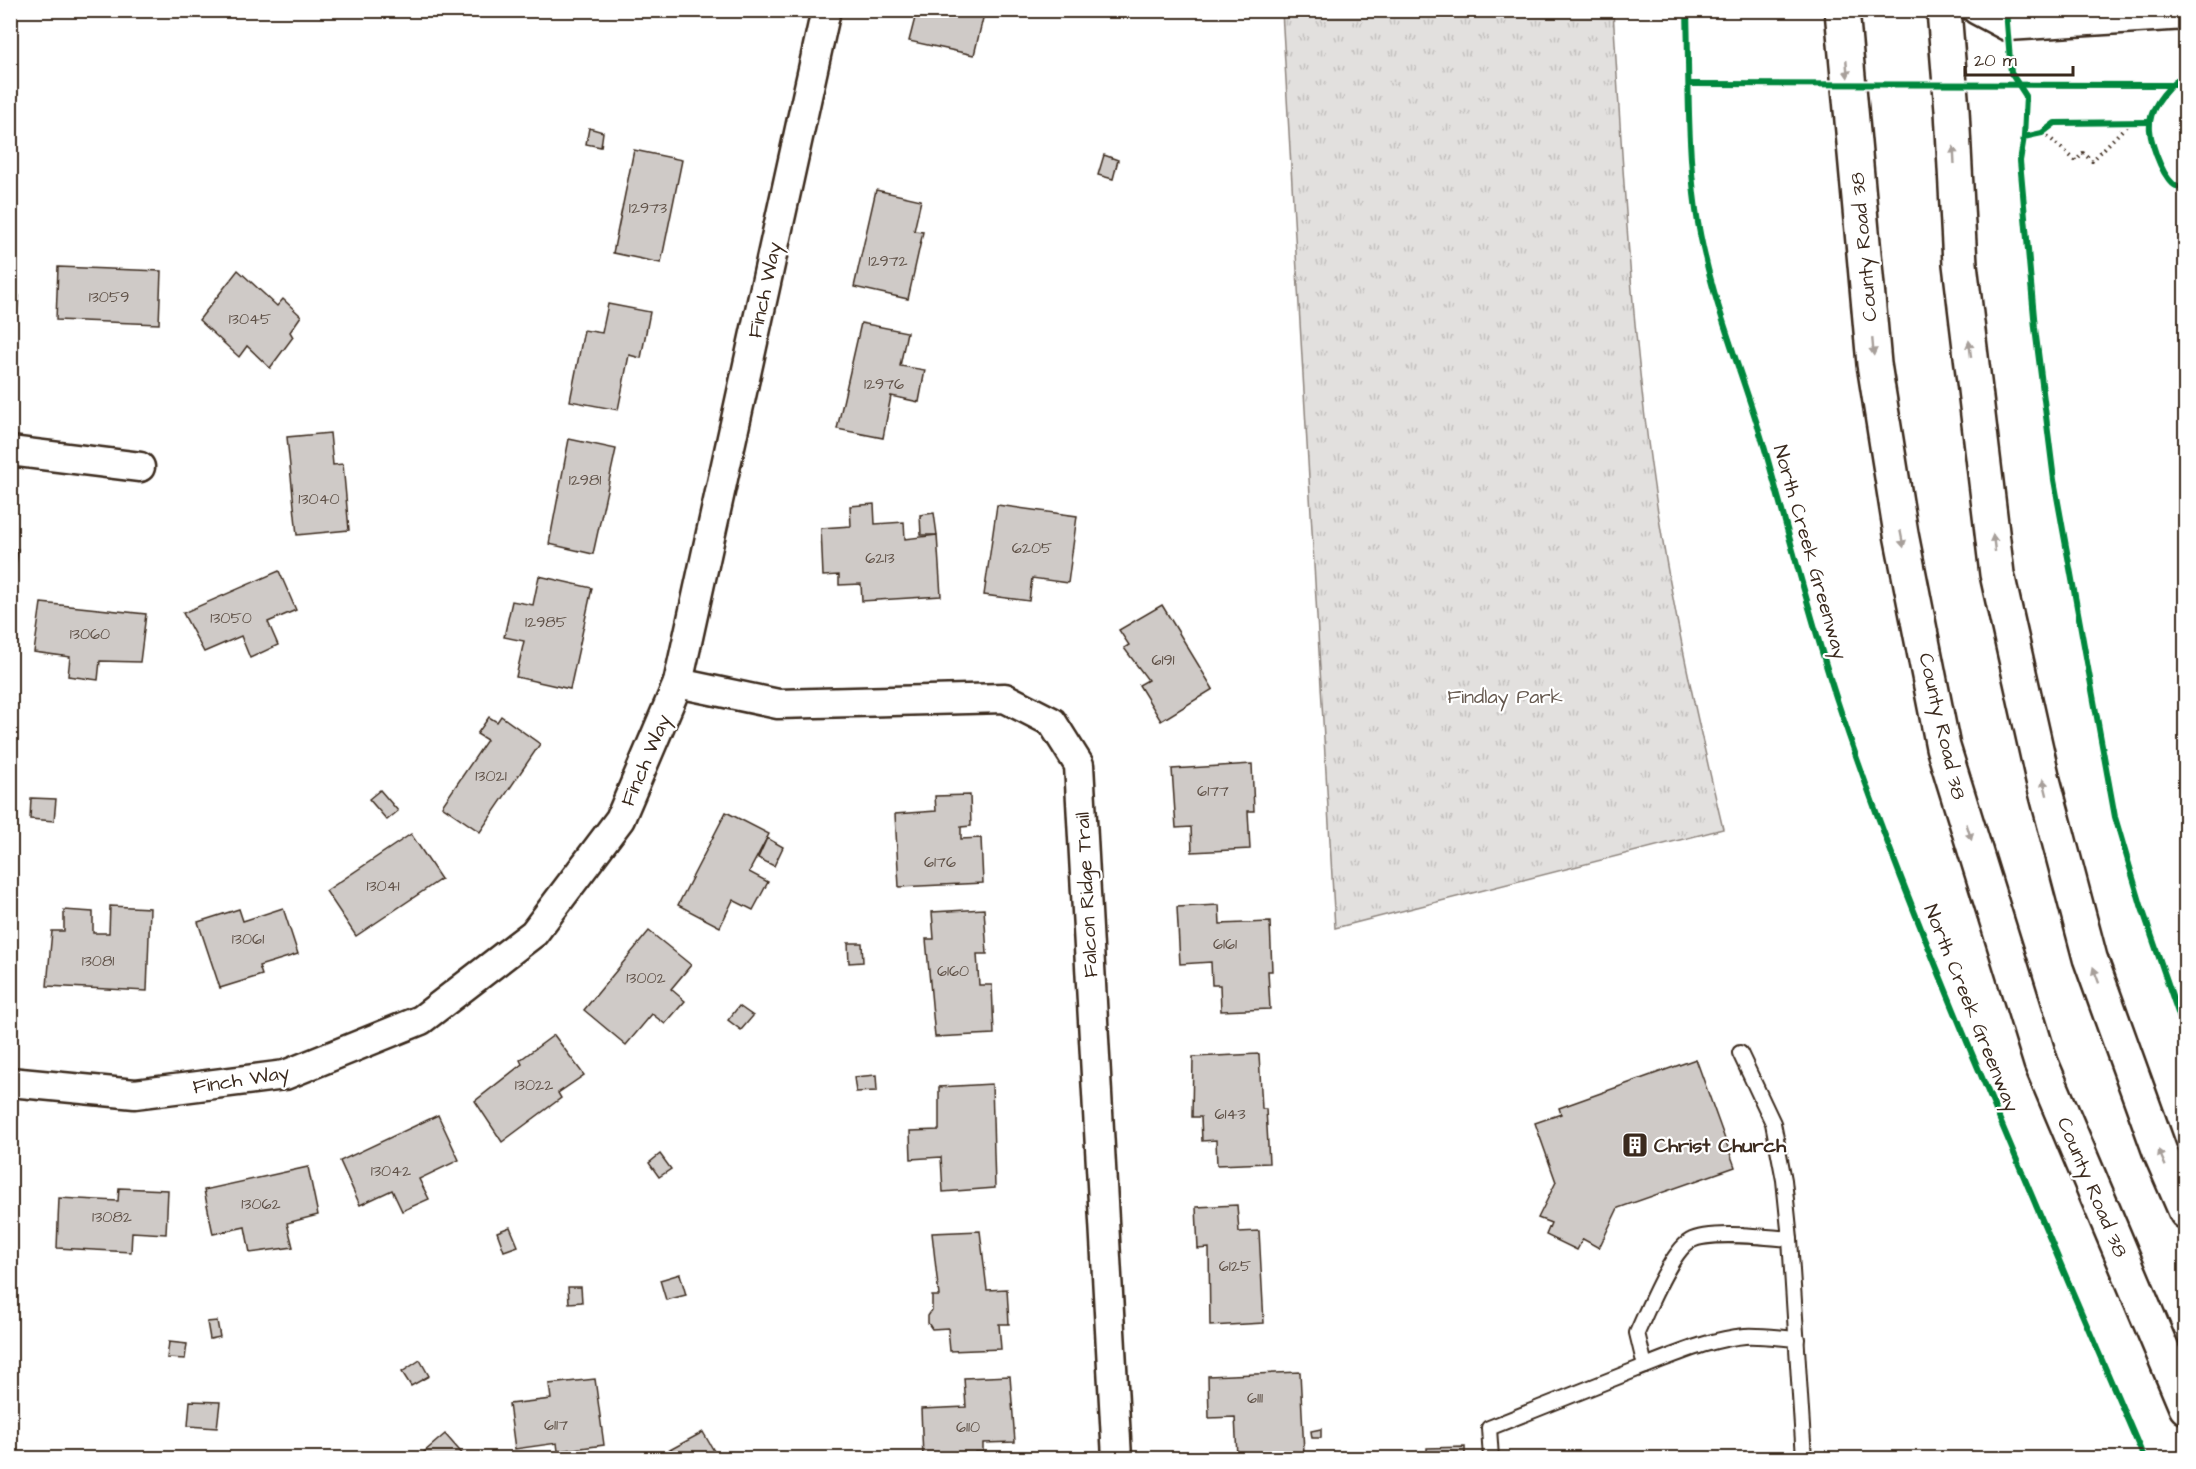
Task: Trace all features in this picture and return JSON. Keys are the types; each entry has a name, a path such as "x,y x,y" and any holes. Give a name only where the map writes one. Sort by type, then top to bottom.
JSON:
{"main road":[{"name":"County Road 38","path":"1842,10 1874,364 1901,534 1943,747 2041,1063 2186,1407"},
{"path":"1944,10 1960,264 1999,583 2043,780 2090,958 2160,1152 2186,1212"}],"street":[{"name":"Finch Way","path":"10,1082 135,1094 285,1076 421,1020 534,933 541,924 620,819 678,682 826,10"},
{"path":"1977,10 2007,26 2186,15"},
{"path":"10,451 140,467"},
{"name":"Falcon Ridge Trail","path":"678,682 778,704 1005,698 1052,722 1079,765 1117,1458"}],"lane":[{"path":"1740,1053 1773,1123 1784,1180 1804,1458"},
{"path":"1645,1366 1637,1332 1677,1254 1690,1241 1713,1236 1790,1239"},
{"path":"1491,1458 1489,1428 1645,1366 1695,1347 1745,1336 1797,1339"}],"path":[{"path":"2118,123 2139,122"},
{"path":"2033,135 2046,130 2076,161 2083,153 2092,161 2128,123"}],"green space":[{"name":"Findlay Park","path":"1282,11 1613,11 1624,190 1646,427 1668,572 1723,829 1335,928"}],"building":[{"path":"917,10 985,10 974,55 909,41"},
{"path":"589,128 603,132 601,147 586,144"},
{"path":"634,150 682,160 661,263 613,253"},
{"path":"1104,155 1118,160 1113,179 1098,175"},
{"path":"876,190 921,200 914,231 923,232 908,299 854,287"},
{"path":"58,267 161,271 159,324 56,320"},
{"path":"238,270 277,306 283,299 301,316 290,332 293,337 270,368 247,346 239,357 199,320"},
{"path":"10,295 19,296 13,343 10,343"},
{"path":"608,304 650,312 641,358 629,355 618,410 570,401 584,330 602,333"},
{"path":"861,323 907,332 900,366 925,370 919,402 891,396 883,438 837,429"},
{"path":"330,433 333,465 343,464 349,530 297,535 287,437"},
{"path":"569,439 616,449 593,554 549,544"},
{"path":"874,504 875,524 904,522 905,539 937,535 941,596 862,601 861,584 839,585 839,575 823,576 821,528 851,526 850,506"},
{"path":"997,505 1077,516 1068,583 1032,578 1029,601 984,595"},
{"path":"934,513 937,535 921,535 920,515"},
{"path":"10,548 18,549 10,613"},
{"path":"279,571 296,610 268,622 278,645 250,658 241,636 204,652 183,613"},
{"path":"539,576 592,588 570,689 516,677 524,641 504,637 512,601 533,605"},
{"path":"41,603 146,614 140,662 100,661 98,680 68,676 70,657 34,652"},
{"path":"1162,605 1213,689 1161,721 1139,685 1148,680 1124,648 1129,645 1119,630"},
{"path":"501,716 540,744 480,832 442,806 487,740 477,734 489,717 497,722"},
{"path":"1252,764 1254,811 1248,811 1250,849 1192,852 1191,827 1176,828 1172,769"},
{"path":"380,790 398,811 387,820 369,799"},
{"path":"970,795 971,826 961,827 961,839 981,838 983,883 899,887 895,814 936,811 935,796"},
{"path":"31,798 56,799 54,821 30,819"},
{"path":"726,812 769,834 749,872 768,882 753,910 733,900 720,927 678,905"},
{"path":"411,834 441,879 356,936 326,891"},
{"path":"767,838 783,847 774,866 758,858"},
{"path":"1219,905 1220,924 1270,922 1272,971 1268,971 1270,1009 1221,1011 1220,985 1212,985 1211,962 1180,964 1177,907"},
{"path":"110,906 150,908 147,991 47,986 52,931 64,931 64,910 93,912 93,933 109,933"},
{"path":"283,908 298,954 259,966 262,975 220,988 198,922 239,909 243,921"},
{"path":"984,909 987,954 977,954 979,985 992,985 994,1034 935,1037 926,939 934,939 932,912"},
{"path":"649,931 691,965 671,989 685,1001 665,1024 652,1014 626,1045 584,1010"},
{"path":"848,943 862,943 863,962 849,963"},
{"path":"739,1006 753,1016 741,1030 728,1020"},
{"path":"554,1035 584,1075 558,1093 561,1098 502,1142 475,1101 522,1064 520,1060"},
{"path":"1259,1054 1262,1109 1266,1109 1269,1163 1217,1165 1216,1140 1202,1141 1201,1117 1192,1117 1193,1057"},
{"name":"Christ Church","path":"1696,1059 1735,1167 1618,1208 1599,1248 1583,1239 1577,1250 1546,1235 1551,1223 1538,1218 1556,1182 1535,1123 1561,1114 1559,1108"},
{"path":"876,1075 877,1091 856,1092 854,1077"},
{"path":"992,1084 995,1188 943,1192 941,1157 911,1159 910,1131 939,1130 939,1087"},
{"path":"438,1115 459,1160 419,1179 429,1199 402,1211 392,1190 360,1205 340,1161"},
{"path":"660,1154 671,1169 659,1177 649,1163"},
{"path":"308,1167 318,1215 287,1223 293,1247 250,1253 245,1227 213,1234 204,1190"},
{"path":"119,1188 168,1190 166,1234 132,1232 131,1252 57,1248 59,1198 118,1201"},
{"path":"1237,1205 1239,1232 1259,1231 1264,1323 1210,1326 1209,1248 1198,1249 1196,1207"},
{"path":"510,1227 518,1246 504,1251 497,1232"},
{"path":"980,1231 987,1290 1007,1289 1009,1324 999,1324 1001,1349 950,1351 948,1328 932,1329 928,1323 928,1316 932,1310 932,1296 939,1296 932,1233"},
{"path":"680,1274 686,1295 666,1300 660,1280"},
{"path":"568,1287 581,1287 582,1302 569,1303"},
{"path":"217,1321 220,1337 210,1339 207,1322"},
{"path":"169,1342 187,1344 185,1359 167,1358"},
{"path":"420,1360 429,1376 411,1386 402,1372"},
{"path":"1300,1372 1304,1453 1237,1456 1235,1417 1209,1418 1208,1376"},
{"path":"1010,1376 1015,1442 983,1443 983,1452 975,1452 974,1458 923,1458 921,1409 966,1407 964,1378"},
{"path":"595,1379 604,1445 558,1451 557,1443 515,1449 509,1404 551,1399 549,1384"},
{"path":"190,1401 220,1402 217,1428 188,1426"},
{"path":"1321,1429 1321,1438 1312,1438 1311,1431"},
{"path":"703,1432 718,1458 655,1458"},
{"path":"445,1434 466,1458 417,1458"},
{"path":"1465,1447 1465,1458 1427,1458 1427,1448"}],"cycle path":[{"name":"North Creek Greenway","path":"1687,10 1691,160 1702,241 1717,303 1766,453 1826,667 1867,786 1934,962 2144,1458"},
{"path":"2006,10 2011,73 2026,96 2020,161 2035,328 2054,480 2115,817 2141,905 2186,1036"},
{"path":"2186,74 2174,83 2158,101 2150,122 2153,146 2164,172 2174,185 2186,190"},
{"path":"1689,84 2186,85"},
{"path":"2024,137 2042,133 2055,123 2150,122"}],"place":[{"name":"Christ Church","path":"1635,1145"}]}
